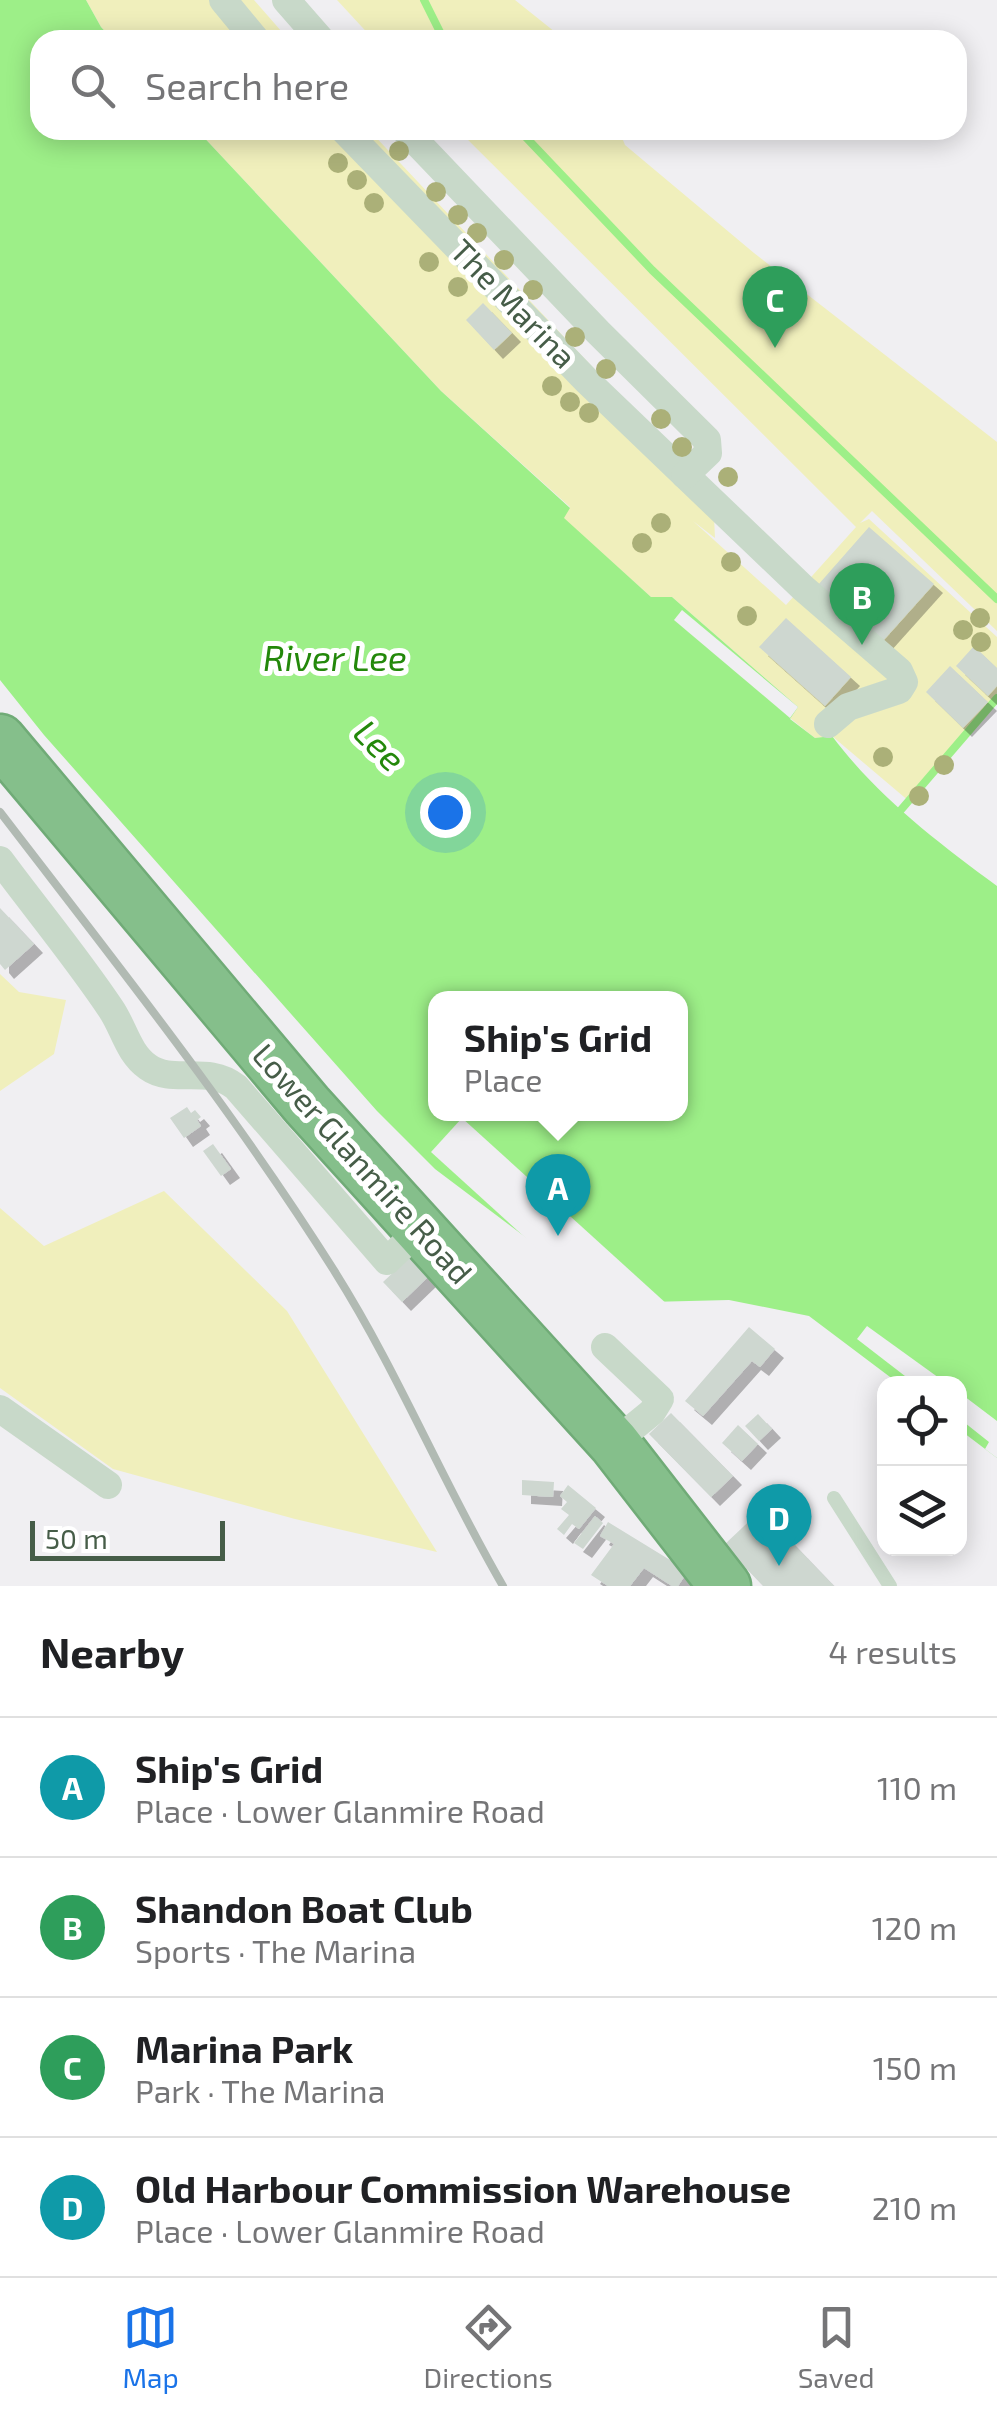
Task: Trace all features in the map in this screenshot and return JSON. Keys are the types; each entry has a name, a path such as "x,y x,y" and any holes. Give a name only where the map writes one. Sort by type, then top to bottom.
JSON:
{"highway":[{"name":"Lower Glanmire Road","path":"0,740 210,992 419,1230 614,1443 711,1581"}],"street":[{"path":"223,0 248,30"},
{"path":"286,0 313,30"},
{"name":"The Marina","path":"354,140 588,382 802,588 899,671 904,682 899,690 848,707 828,724"},
{"name":"The Marina","path":"415,140 707,440 708,453 685,475"},
{"path":"0,860 113,1012 127,1043 142,1062 160,1072 216,1075 236,1086 387,1261 419,1230"},
{"path":"605,1347 660,1400 652,1412 614,1443"},
{"path":"0,1409 108,1484"}],"lane":[{"path":"834,1498 890,1586"}],"shaded area":[{"path":"86,0 254,0 280,30 104,30"},
{"path":"337,0 515,0 552,30 365,30"},
{"path":"206,140 378,140 713,495 715,538 693,521 786,605 856,527 468,140 623,140 754,253 997,442 997,631 872,511 860,523 869,519 997,637 997,693 910,802 832,736 815,738 790,718 798,707 672,597 651,597 563,518 570,507 441,391"},
{"path":"0,974 19,992 66,1000 54,1054 0,1091"},
{"path":"164,1191 287,1311 437,1552 295,1519 113,1469 0,1388 0,1208 44,1246"}],"water":[{"name":"River Lee","path":"0,0 86,0 104,30 30,30 30,140 206,140 441,391 570,508 564,518 651,597 672,597 798,707 790,719 815,738 832,736 888,798 997,886 997,1458 967,1435 967,1376 889,1376 809,1316 729,1300 649,1302 572,1272 435,1169 377,1111 44,735 0,680"}],"pier":[{"path":"682,610 798,707 790,718 674,620"},
{"path":"459,1121 465,1121 668,1305 649,1307 610,1298 561,1270 431,1152"},
{"path":"867,1326 936,1376 905,1376 857,1339"},
{"path":"967,1398 997,1421 997,1458 985,1449 989,1442 967,1425"}],"building":[{"path":"483,303 512,333 494,350 466,320"},
{"path":"869,527 934,584 882,642 818,585"},
{"path":"786,618 851,677 825,706 759,647"},
{"path":"974,646 997,668 997,686 988,696 956,666"},
{"path":"950,666 988,702 963,728 926,692"},
{"path":"0,908 34,944 5,970 0,964"},
{"path":"187,1107 201,1117 197,1120 201,1126 184,1138 170,1118"},
{"path":"213,1144 231,1169 221,1176 203,1151"},
{"path":"411,1256 429,1276 402,1302 383,1282"},
{"path":"749,1327 775,1349 760,1367 752,1361 703,1416 685,1401"},
{"path":"671,1413 733,1476 711,1497 649,1434"},
{"path":"758,1414 772,1429 759,1441 745,1426"},
{"path":"738,1425 758,1444 742,1461 722,1443"},
{"path":"522,1480 554,1482 553,1497 522,1495"},
{"path":"568,1485 596,1508 579,1529 572,1524 564,1535 557,1529 569,1515 561,1509 567,1502 560,1496"},
{"path":"761,1510 834,1586 763,1586 724,1545"},
{"path":"595,1516 603,1523 583,1549 574,1543"},
{"path":"608,1522 688,1571 678,1586 644,1568 630,1586 608,1586 591,1575 614,1544 600,1536"}],"waterway":[{"path":"424,0 439,30"},
{"path":"528,140 652,270 997,599"},
{"path":"900,811 997,698"}],"railway":[{"path":"0,812 173,1038 335,1272 503,1586"}],"place":[{"name":"Marina Park","path":"775,348"},
{"name":"Shandon Boat Club","path":"862,645"},
{"name":"Ship's Grid","path":"558,1236"},
{"name":"Old Harbour Commission Warehouse","path":"779,1566"}],"water label":[{"name":"Lee","path":"379,746"}]}
